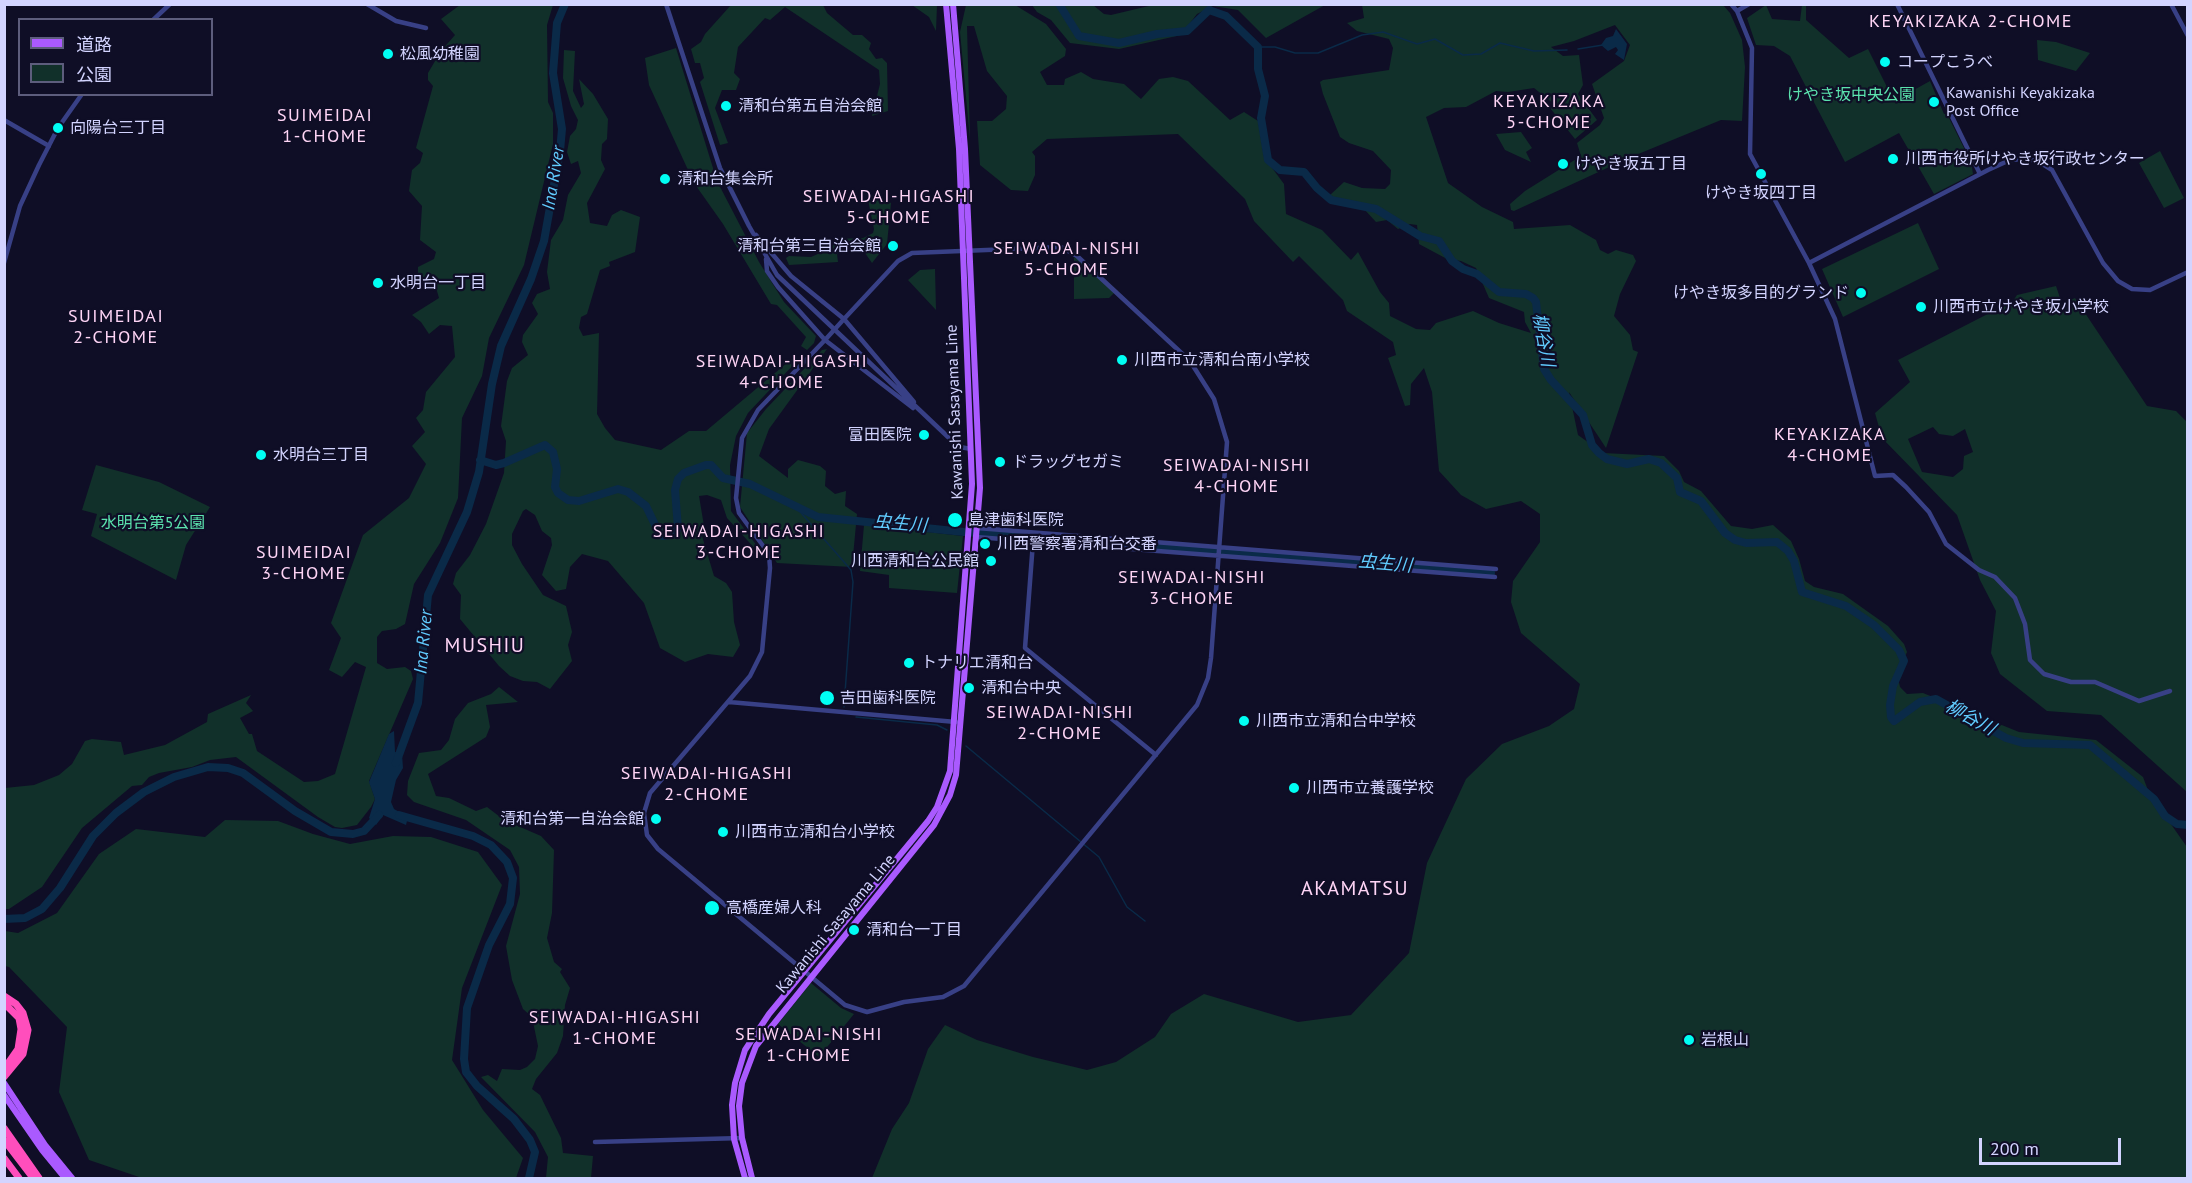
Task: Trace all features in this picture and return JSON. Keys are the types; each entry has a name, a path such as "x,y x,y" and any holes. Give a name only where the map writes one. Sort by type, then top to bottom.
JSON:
{"highway":[{"path":"4,996 16,1004 28,1030 23,1053 6,1072"},
{"path":"4,1003 19,1018 21,1029 18,1049 6,1072"},
{"path":"4,1128 39,1179"},
{"path":"4,1140 33,1179"},
{"path":"4,1158 19,1179"}],"main road":[{"name":"Kawanishi Sasayama Line","path":"744,1179 734,1139 733,1091 745,1050 764,1020 808,974 917,847 943,812 956,775 957,722 972,537 980,488 974,449 966,249 946,4"},
{"name":"Kawanishi Sasayama Line","path":"953,4 965,149 966,249"},
{"name":"Kawanishi Sasayama Line","path":"752,1179 742,1138 739,1106 742,1083 751,1056 765,1030 808,974"},
{"path":"4,1083 45,1145 72,1179"},
{"path":"4,1095 64,1179"}],"street":[{"path":"155,18 170,4"},
{"path":"367,4 396,21 426,28"},
{"path":"666,4 720,168 777,275 960,447 974,449"},
{"path":"1731,4 1737,11 1752,48 1750,154 1809,263 1835,319 1875,476 1893,476 1906,487 1929,512 1946,544 1979,570 1995,577 2015,598 2025,624 2030,660 2043,674 2071,682 2095,682 2139,701 2170,692"},
{"path":"1737,11 1749,4"},
{"path":"1897,4 1980,174"},
{"path":"2171,4 2187,36"},
{"path":"4,263 20,206 49,146 81,96"},
{"path":"4,120 49,146"},
{"path":"1809,263 1980,174 2010,160 2026,159 2038,161 2052,170 2111,276 2125,286 2150,290 2187,272"},
{"path":"749,226 791,276 844,319 923,414"},
{"path":"1051,247 1068,250 1116,291 1190,361 1214,399 1227,442 1208,678 1197,705 964,986 944,997 904,1002 867,1012 845,1005 651,843 647,835 644,813 650,794 750,676 762,652 770,569 769,554 739,513 736,498 742,438 758,410 844,319 898,261 912,253 1051,247"},
{"path":"766,257 767,271 778,287 825,340 923,414"},
{"path":"973,527 1496,569"},
{"path":"972,537 1495,577"},
{"path":"1033,542 1025,648 1156,755"},
{"path":"729,702 957,722"},
{"path":"595,1142 742,1138"}],"green space":[{"path":"460,5 553,5 547,25 548,102 553,113 553,144 524,265 489,338 482,376 462,418 458,498 440,543 414,584 405,624 396,629 382,631 377,637 377,663 387,669 405,667 411,671 413,679 369,781 375,799 371,807 357,825 335,827 236,757 210,760 192,767 159,773 149,777 142,785 132,786 82,828 42,887 9,909 5,909 5,788 34,785 59,775 72,764 85,741 92,739 121,742 124,755 165,745 207,722 208,714 251,695 246,703 253,711 240,718 249,734 252,734 257,751 304,782 318,781 335,774 366,667 355,662 342,677 329,670 341,638 331,623 363,535 409,498 426,464 412,446 425,432 416,418 423,410 426,392 455,357 452,326 440,325 429,334 421,322 412,315 439,298 437,291 418,274 418,267 434,259 436,252 420,240 422,206 409,191 412,170 420,163 423,153 416,148 433,86 428,80 428,73 441,51 455,35 441,19"},
{"path":"731,5 823,5 827,13 853,35 862,35 871,43 869,49 876,59 882,58 887,63 888,111 872,116 880,84 879,70 785,7 770,20 765,18 738,47 734,73 740,79 736,90 722,90 715,108 728,143 720,145 700,82 704,78 700,63 695,63 691,49 701,42 705,34"},
{"path":"912,5 937,5 936,31 929,17"},
{"path":"966,5 1015,5 1046,24 1066,49 1065,56 1040,72 1047,85 1064,85 1065,79 1081,72 1093,79 1124,84 1141,99 1159,79 1173,77 1188,81 1230,120 1244,112 1258,121 1264,157 1284,184 1286,214 1322,230 1351,260 1358,252 1380,292 1389,303 1390,316 1416,329 1430,330 1436,323 1473,311 1499,323 1531,333 1525,322 1524,312 1489,298 1476,268 1461,261 1447,259 1419,244 1417,225 1410,224 1398,229 1387,220 1376,222 1364,209 1337,204 1330,195 1344,182 1362,188 1385,189 1390,184 1391,170 1373,151 1349,143 1340,137 1323,94 1320,82 1323,80 1389,70 1393,48 1389,39 1357,31 1347,23 1364,18 1362,5 1723,5 1730,13 1742,40 1745,67 1742,121 1721,120 1631,157 1514,211 1511,210 1510,204 1525,191 1581,156 1577,143 1600,125 1604,118 1592,84 1624,61 1630,45 1615,25 1574,41 1551,47 1563,56 1579,55 1583,85 1578,94 1597,120 1575,139 1550,108 1554,104 1534,88 1508,92 1496,91 1466,107 1444,108 1426,117 1448,183 1482,207 1513,222 1514,229 1570,225 1596,240 1600,250 1608,254 1616,250 1633,255 1636,261 1620,294 1614,316 1630,335 1633,350 1638,352 1606,448 1569,392 1578,435 1603,453 1664,456 1679,471 1684,482 1701,491 1731,526 1752,529 1773,525 1791,541 1805,581 1814,587 1843,594 1888,626 1904,644 1907,652 1897,674 1900,687 1907,694 1923,693 2019,732 2096,740 2143,777 2149,793 2187,847 2187,1178 872,1178 892,1129 909,1103 928,1049 945,1025 977,1040 1087,1070 1116,1062 1155,1037 1171,1014 1204,994 1298,1022 1351,1015 1409,953 1427,863 1466,779 1502,744 1549,726 1574,709 1580,684 1521,633 1511,602 1513,581 1540,542 1540,514 1521,501 1486,509 1461,495 1439,471 1432,392 1424,368 1411,384 1410,405 1405,406 1388,358 1396,355 1393,342 1347,311 1343,300 1299,256 1293,262 1254,221 1245,199 1178,134 1047,139 1032,152 1035,156 1035,175 1028,191 1011,190 980,165 977,121 992,121 1006,109 1007,96 987,71 974,26 967,26 970,140 960,32"},
{"path":"1032,5 1093,5 1104,14 1111,15 1153,5 1325,5 1266,38 1238,10 1213,6 1197,14 1181,35 1119,49 1070,43 1051,20 1037,12"},
{"name":"けやき坂中央公園","path":"1766,5 1772,19 1800,21 1802,5 1806,5 1806,20 1849,58 1868,49 1892,97 1903,96 1930,81 1944,114 1947,114 1971,162 1973,174 1934,194 1899,133 1845,162 1790,56 1774,46 1756,45 1747,18"},
{"path":"2037,40 2056,42 2090,53 2076,71 2038,60"},
{"path":"676,48 717,181 759,262 784,302 816,336 814,343 807,350 801,346 806,337 777,305 771,304 723,224 694,183 649,85 645,58"},
{"path":"564,50 575,51 573,91 581,108 584,104 579,79 593,94 608,119 607,139 602,144 601,160 605,169 587,203 590,223 607,226 612,215 621,210 640,217 635,252 609,262 610,266 600,270 587,314 581,317 579,328 583,336 599,333 597,414 605,428 615,440 661,450 689,431 706,431 794,357 796,362 748,413 736,436 730,465 731,511 760,550 758,552 727,518 721,500 707,495 699,496 705,532 702,536 714,576 726,583 732,592 734,622 740,645 733,657 708,654 685,662 660,648 644,603 608,561 582,554 570,567 566,589 556,591 542,575 552,545 551,538 542,531 535,515 526,509 523,511 512,534 512,545 543,595 566,606 572,632 568,645 572,661 550,689 537,682 523,681 510,676 499,666 460,619 461,595 453,584 456,573 470,555 486,524 504,473 506,441 501,426 507,381 512,368 528,355 522,342 523,335 538,314 532,303 537,294 550,289 547,272 551,240 563,220 568,195 581,173 578,161 571,164 567,152 570,136 576,129 578,120 571,106 563,78"},
{"path":"1521,132 1532,148 1526,152 1531,162 1505,150 1496,134"},
{"path":"2160,151 2184,198 2164,208 2139,163"},
{"path":"873,195 891,203 887,244 872,263 865,253 842,249 837,254 838,262 789,265 786,258 789,256 811,257 827,250 836,239 863,238 873,233 868,200"},
{"name":"けやき坂多目的グランド","path":"1918,223 1939,269 1843,317 1822,269"},
{"path":"1077,256 1116,291 1109,298 1074,299 1074,258"},
{"path":"935,269 936,310 908,280 920,270"},
{"path":"2056,286 2062,304 2075,298 2147,406 2176,411 2187,422 2187,792 2101,715 2047,711 2000,674 1991,653 1996,611 1980,580 1957,515 1882,438 1875,413 1910,382 1898,360 2013,301 2017,295","holes":["1933,427 1939,434 1953,436 1965,429 1973,452 1964,456 1963,469 1953,477 1922,472 1908,439"]},
{"path":"827,349 769,429 759,456 788,478 788,469 798,460 820,466 826,471 825,486 835,494 846,491 845,506 857,514 852,567 777,563 740,507 747,433 766,409 822,350"},
{"name":"水明台第5公園","path":"96,465 159,482 210,507 186,545 176,580 91,536 97,514 82,510"},
{"path":"864,525 963,536 957,593 889,588 889,575 860,571"},
{"path":"499,687 518,702 486,705 490,727 486,737 428,774 436,796 449,798 476,811 487,807 504,820 541,836 554,850 552,913 547,938 554,962 562,969 560,972 570,988 565,1005 563,1036 557,1053 536,1079 532,1089 540,1095 561,1138 563,1153 593,1156 591,1178 546,1178 548,1157 535,1132 481,1077 488,1075 497,1081 502,1069 520,1070 527,1067 535,1059 538,1046 532,1017 523,1009 512,980 506,946 520,894 519,867 510,850 466,820 414,802 407,795 408,781 419,753 441,750 449,740 455,719 468,703 491,694"},
{"path":"225,820 278,821 350,844 393,836 431,837 478,852 502,885 462,988 452,1060 483,1110 523,1158 516,1178 142,1178 89,1160 59,1092 67,1027 9,967 5,966 5,931 18,933 57,913 99,854 136,829 205,837"},
{"path":"811,983 841,1008 854,1014 819,1057 778,1024"}],"water":[{"path":"1616,29 1627,44 1624,60 1615,54 1618,50 1616,47 1608,51 1601,45 1606,38 1613,36"},
{"path":"394,731 395,752 402,754 403,768 396,780 391,802 394,809 408,817 406,825 383,815 376,825 369,818 375,799 369,782 389,734"}],"waterway":[{"name":"Ina River","path":"396,763 418,703 428,595 467,512 479,472 492,384 501,346 531,279 544,241 562,129 553,73 557,23 565,4"},
{"name":"柳谷川","path":"1059,4 1079,36 1119,43 1157,34 1187,31 1209,10 1226,16 1258,47 1258,69 1265,96 1261,118 1268,160 1280,170 1304,172 1331,200 1376,209 1420,236 1439,241 1452,261 1463,269 1477,274 1499,292 1526,294 1533,298 1536,302 1544,369 1583,415 1592,445 1607,459 1627,464 1649,459 1661,463 1677,478 1680,492 1701,501 1725,533 1735,540 1746,543 1777,542 1788,551 1794,561 1802,592 1846,606 1874,625 1899,650 1904,661 1893,686 1890,705 1891,717 1894,721 1920,702 1936,699 2006,738 2023,743 2090,745 2154,799 2165,816 2177,824 2188,825"},
{"path":"1258,47 1275,47 1295,53 1318,53 1362,35 1383,32 1417,44 1435,39 1463,55 1481,54 1500,43 1534,51 1567,50"},
{"path":"1578,49 1603,45"},
{"name":"虫生川","path":"480,460 496,465 545,445 553,452 557,469 555,487 558,493 568,500 579,501 618,489 628,492 646,506 660,535 663,536 674,534 678,528 675,490 678,479 684,473 711,465 723,478 750,484 818,517 964,532 1491,573"},
{"path":"796,507 851,570 853,582 844,707"},
{"path":"856,717 937,725 947,730"},
{"path":"966,746 1099,857 1127,907 1145,921"},
{"path":"4,919 25,918 42,909 60,888 93,836 116,813 144,792 174,777 208,767 228,768 243,773 295,811 331,832 353,834 364,831 379,815"},
{"name":"Ina River","path":"399,815 473,836 491,845 507,862 513,878 510,904 489,945 467,1008 464,1059 466,1072 477,1086 514,1119 530,1140 535,1152 529,1178"}],"place":[{"name":"松風幼稚園","path":"388,54"},
{"name":"コープこうべ","path":"1885,62"},
{"name":"Kawanishi Keyakizaka Post Office","path":"1934,102"},
{"name":"清和台第五自治会館","path":"726,106"},
{"name":"向陽台三丁目","path":"58,128"},
{"name":"川西市役所けやき坂行政センター","path":"1893,159"},
{"name":"けやき坂五丁目","path":"1563,164"},
{"name":"けやき坂四丁目","path":"1761,174"},
{"name":"清和台集会所","path":"665,179"},
{"name":"清和台第三自治会館","path":"893,246"},
{"name":"水明台一丁目","path":"378,283"},
{"name":"けやき坂多目的グランド","path":"1861,293"},
{"name":"川西市立けやき坂小学校","path":"1921,307"},
{"name":"川西市立清和台南小学校","path":"1122,360"},
{"name":"富田医院","path":"924,435"},
{"name":"水明台三丁目","path":"261,455"},
{"name":"ドラッグセガミ","path":"1000,462"},
{"name":"島津歯科医院","path":"955,520"},
{"name":"川西警察署清和台交番","path":"985,544"},
{"name":"川西清和台公民館","path":"991,561"},
{"name":"トナリエ清和台","path":"909,663"},
{"name":"清和台中央","path":"969,688"},
{"name":"吉田歯科医院","path":"827,698"},
{"name":"川西市立清和台中学校","path":"1244,721"},
{"name":"川西市立養護学校","path":"1294,788"},
{"name":"清和台第一自治会館","path":"656,819"},
{"name":"川西市立清和台小学校","path":"723,832"},
{"name":"高橋産婦人科","path":"712,908"},
{"name":"清和台一丁目","path":"854,930"},
{"name":"岩根山","path":"1689,1040"}],"district":[{"name":"KEYAKIZAKA 2-CHOME","path":"1971,22"},
{"name":"KEYAKIZAKA 5-CHOME","path":"1549,112"},
{"name":"SUIMEIDAI 1-CHOME","path":"325,126"},
{"name":"SEIWADAI-HIGASHI 5-CHOME","path":"889,207"},
{"name":"SEIWADAI-NISHI 5-CHOME","path":"1067,259"},
{"name":"SUIMEIDAI 2-CHOME","path":"116,327"},
{"name":"SEIWADAI-HIGASHI 4-CHOME","path":"782,372"},
{"name":"KEYAKIZAKA 4-CHOME","path":"1830,445"},
{"name":"SEIWADAI-NISHI 4-CHOME","path":"1237,476"},
{"name":"SEIWADAI-HIGASHI 3-CHOME","path":"739,542"},
{"name":"SUIMEIDAI 3-CHOME","path":"304,563"},
{"name":"SEIWADAI-NISHI 3-CHOME","path":"1192,588"},
{"name":"MUSHIU","path":"485,646"},
{"name":"SEIWADAI-NISHI 2-CHOME","path":"1060,723"},
{"name":"SEIWADAI-HIGASHI 2-CHOME","path":"707,784"},
{"name":"AKAMATSU","path":"1355,889"},
{"name":"SEIWADAI-HIGASHI 1-CHOME","path":"615,1028"},
{"name":"SEIWADAI-NISHI 1-CHOME","path":"809,1045"}]}
